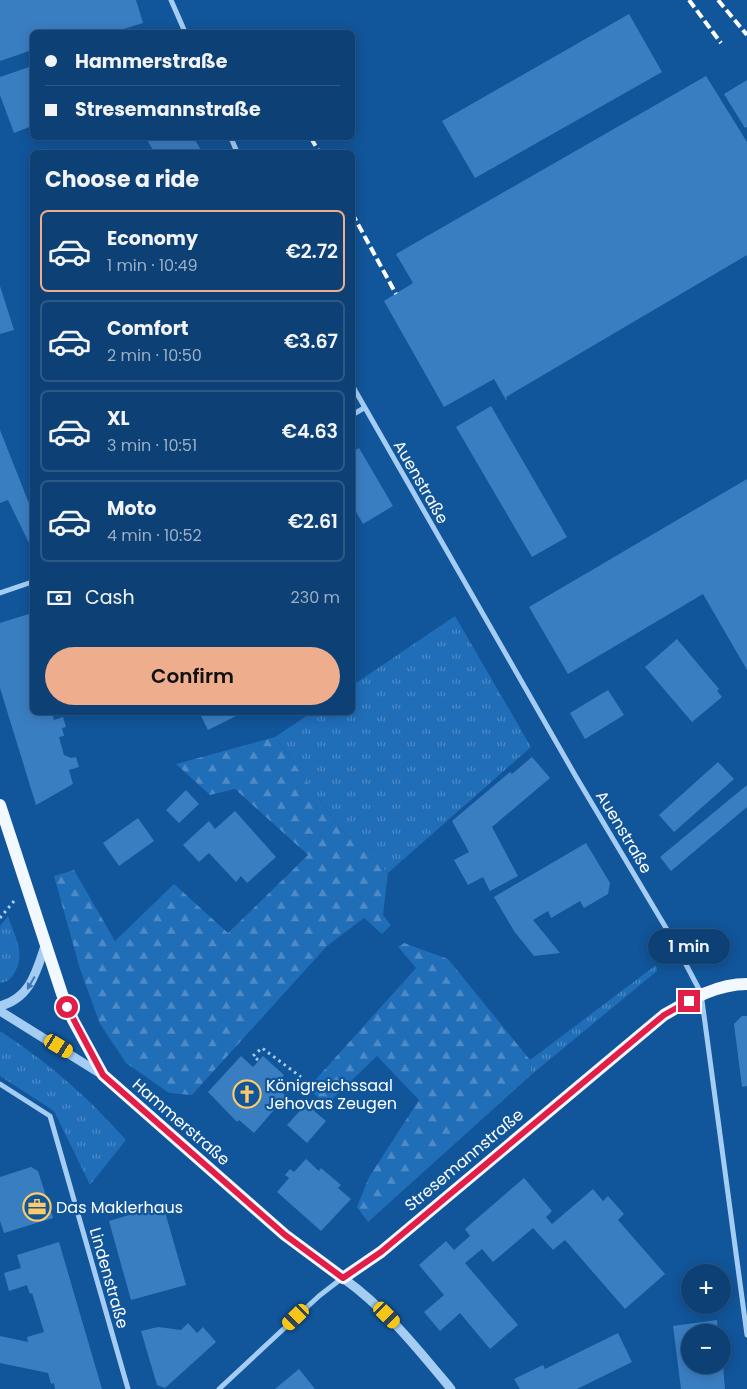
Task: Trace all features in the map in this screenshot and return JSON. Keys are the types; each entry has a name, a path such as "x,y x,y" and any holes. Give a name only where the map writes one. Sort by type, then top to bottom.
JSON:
{"main road":[{"name":"Hammerstraße","path":"0,805 45,946 73,1020 103,1075 285,1235 343,1278"},
{"name":"Stresemannstraße","path":"343,1278 381,1252 664,1015 701,993 737,984 747,984"}],"street":[{"path":"171,0 184,30"},
{"name":"Auenstraße","path":"355,391 575,775 672,938 701,993 747,1335"},
{"path":"355,413 364,408"},
{"path":"0,593 30,583"},
{"path":"0,1006 24,994 36,972 45,946"},
{"path":"0,1011 103,1075"},
{"name":"Lindenstraße","path":"0,1084 50,1116 128,1389"},
{"name":"Stresemannstraße","path":"219,1389 313,1301 343,1278"},
{"name":"Hammerstraße","path":"343,1278 363,1292 395,1322 450,1389"}],"path":[{"path":"258,1060 253,1056 262,1048 301,1077"}],"green space":[{"path":"455,616 531,747 388,873 341,829 275,737 308,715 355,715 355,684"},
{"path":"275,737 341,829 388,873 383,915 391,925 382,934 364,918 327,946 192,1095 169,1093 126,1063 100,1024 80,969 54,876 74,870 115,941 174,884 228,933 308,855 235,789 210,795 176,764"},
{"path":"8,916 18,944 19,958 12,977 0,983 0,926"},
{"path":"404,943 448,959 530,1060 531,1075 368,1222 357,1207 369,1177 419,1100 377,1056 326,1105 308,1088 416,968 398,947"},
{"path":"656,965 657,971 531,1075 530,1060"},
{"path":"0,1031 35,1055 67,1081 126,1140 90,1185 54,1111 0,1076"}],"building":[{"path":"0,0 136,0 143,23 120,30 30,30 30,51 0,61"},
{"path":"629,14 662,72 475,178 442,121"},
{"path":"30,67 30,127 14,133 0,95 0,77"},
{"path":"706,76 747,142 747,255 506,397 506,400 494,379 444,407 384,301 413,283 396,254"},
{"path":"747,80 747,127 745,128 724,94"},
{"path":"147,140 195,140 201,150 153,150"},
{"path":"0,286 14,330 0,334"},
{"path":"491,406 567,537 532,557 456,427"},
{"path":"0,430 30,506 30,545 8,500 0,503"},
{"path":"359,448 393,506 363,524 355,510 355,450"},
{"path":"747,479 747,670 703,594 568,674 529,607"},
{"path":"30,614 30,715 53,715 54,720 63,717 66,727 62,728 64,736 59,737 64,755 71,758 76,757 79,767 69,770 73,784 36,805 0,688 0,623"},
{"path":"677,639 719,689 717,691 722,697 692,722 645,667"},
{"path":"608,690 624,715 585,739 570,713"},
{"path":"200,715 238,715 208,730"},
{"path":"532,757 550,778 492,827 518,876 490,891 483,877 468,885 454,860 469,852 452,821 510,772 512,774"},
{"path":"718,762 734,779 674,832 659,815"},
{"path":"747,785 747,807 671,871 660,857"},
{"path":"186,790 199,804 179,823 166,810"},
{"path":"235,811 276,857 247,883 241,876 236,882 209,853 199,862 183,845 209,821 215,829"},
{"path":"138,818 154,841 119,866 103,843"},
{"path":"586,843 610,883 608,894 584,908 580,901 551,918 548,911 533,920 560,953 534,956 514,931 494,897"},
{"path":"742,1016 747,1016 747,1086 742,1087 734,1024"},
{"name":"Königreichssaal Jehovas Zeugen","path":"241,1056 253,1067 263,1056 284,1075 274,1086 286,1096 254,1133 239,1120 237,1122 208,1092"},
{"path":"306,1104 326,1121 307,1143 287,1125"},
{"path":"306,1159 319,1171 321,1168 341,1185 338,1188 351,1199 321,1231 277,1192 289,1178 285,1175 290,1169 294,1172"},
{"path":"31,1167 38,1171 53,1218 4,1233 0,1221 0,1177"},
{"path":"524,1178 552,1211 546,1217 552,1224 593,1189 603,1201 608,1196 624,1214 618,1220 665,1274 625,1309 565,1240 553,1250 533,1228 493,1262 482,1249 465,1263 518,1325 490,1349 460,1313 440,1331 424,1312 444,1295 419,1265 446,1241 454,1250 470,1236 465,1229"},
{"path":"163,1205 186,1285 131,1300 109,1221"},
{"path":"59,1242 102,1389 55,1389 54,1383 51,1384 48,1373 0,1363 0,1336 28,1342 27,1337 44,1332 32,1293 30,1294 27,1285 9,1291 4,1273 21,1268 17,1255"},
{"path":"717,1320 717,1324 688,1324"},
{"path":"188,1323 197,1333 203,1327 216,1342 165,1388 157,1385 141,1331 158,1327 181,1330"},
{"path":"681,1325 681,1374 724,1374 725,1389 681,1389 673,1326"},
{"path":"618,1333 632,1362 577,1389 520,1389 514,1379 543,1365 545,1369"},
{"path":"299,1369 315,1389 275,1389"}],"railway":[{"path":"689,0 721,43"},
{"path":"718,0 747,35"},
{"path":"312,140 318,150"},
{"path":"355,219 396,294"}],"place":[{"name":"Königreichssaal Jehovas Zeugen","path":"247,1094"},
{"name":"Das Maklerhaus","path":"37,1207"}],"route":[{"path":"67,1007 103,1075 285,1235 343,1278 381,1252 664,1015 689,1001"}]}
